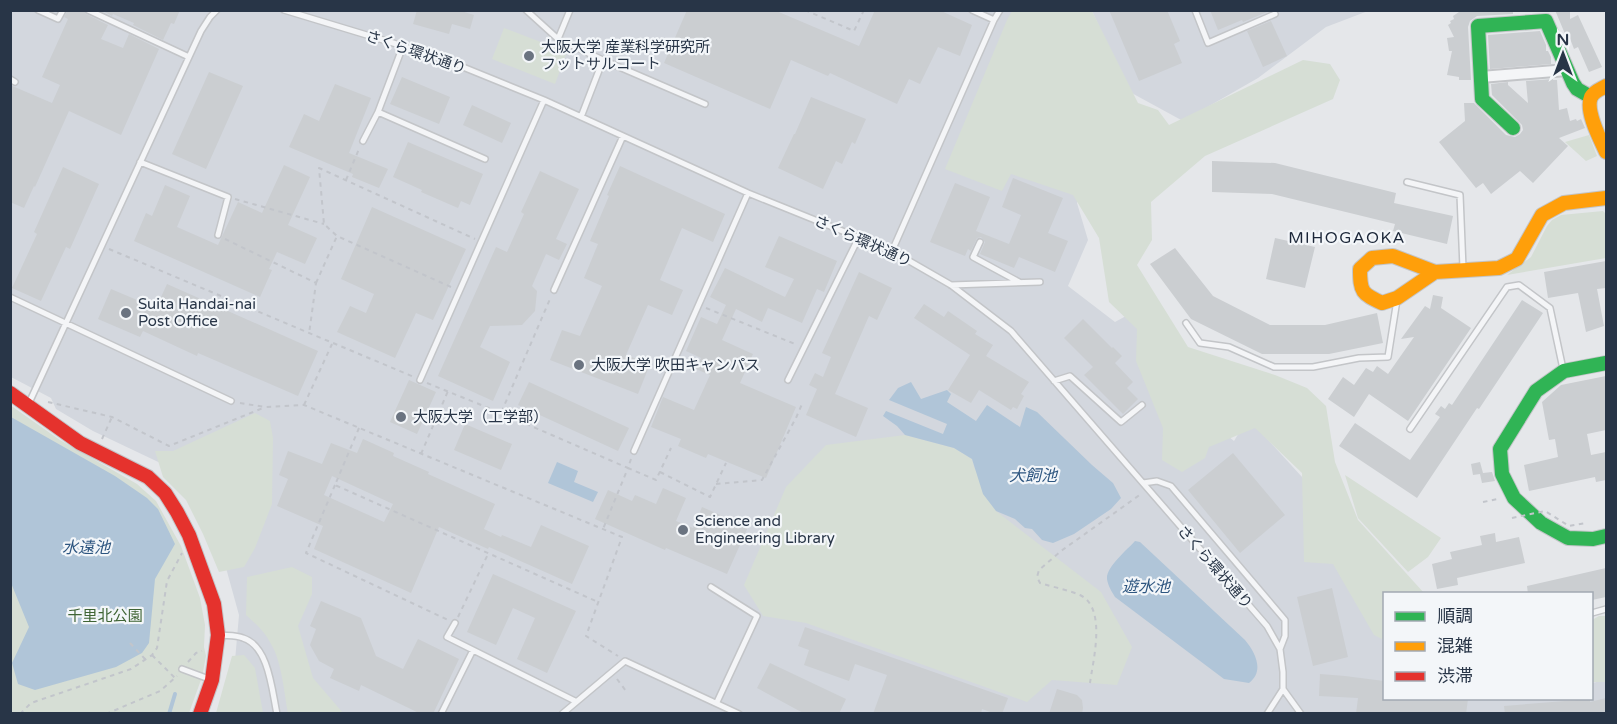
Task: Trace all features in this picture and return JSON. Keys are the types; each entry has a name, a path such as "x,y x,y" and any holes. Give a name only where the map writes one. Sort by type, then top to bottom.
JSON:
{"street":[{"path":"1513,129 1482,99 1478,26 1546,21 1573,83 1577,89 1591,97"},
{"path":"1481,77 1568,70"},
{"path":"1606,86 1591,97 1592,116 1606,152"},
{"path":"1435,272 1397,298 1382,303 1366,296 1360,284 1360,269 1372,258 1393,256 1435,272 1499,268 1517,259 1542,215 1564,203 1606,198"},
{"path":"1606,363 1564,371 1536,391 1500,449 1502,474 1514,498 1541,523 1568,538 1593,539 1606,536"},
{"path":"10,393 80,442 148,477 165,493 181,519 214,604 218,635 212,680 200,714"}],"lane":[{"path":"38,10 58,19 63,10"},
{"path":"88,10 189,57"},
{"path":"28,404 201,31 217,10"},
{"name":"さくら環状通り","path":"284,10 458,65 544,100 748,193 892,251 951,285 1011,331 1267,626 1280,649 1283,689"},
{"path":"526,10 558,39 705,104"},
{"path":"558,39 570,10"},
{"path":"972,10 994,20"},
{"path":"892,251 1000,10"},
{"path":"1195,10 1208,44 1275,14"},
{"path":"363,141 378,112 403,46"},
{"path":"581,117 603,60"},
{"path":"420,380 544,100"},
{"path":"378,112 485,159"},
{"path":"554,290 623,135"},
{"path":"140,162 228,197 218,235"},
{"path":"1407,182 1460,195 1463,270"},
{"path":"634,451 748,193"},
{"path":"788,380 859,237"},
{"path":"980,242 973,257 1020,282"},
{"path":"951,285 1040,282"},
{"path":"1410,429 1507,287 1520,285 1550,308 1564,371"},
{"path":"10,297 231,401"},
{"path":"1186,323 1200,343 1228,347 1274,367 1313,367 1359,358 1388,357 1397,298"},
{"path":"1054,381 1070,376 1121,422 1142,405"},
{"path":"1143,483 1157,482 1171,486 1285,620 1286,636 1280,649"},
{"path":"711,587 757,616 717,702"},
{"path":"455,623 447,637 575,701"},
{"path":"218,635 245,638 256,646 266,664 277,714"},
{"path":"441,714 472,650"},
{"path":"562,714 625,661 739,714"},
{"path":"182,669 212,680"},
{"path":"1267,714 1283,689 1301,714"}],"path":[{"path":"806,10 854,31 864,10"},
{"path":"346,180 363,141"},
{"path":"324,224 319,168 480,241"},
{"path":"228,197 324,224 337,236 459,291"},
{"path":"218,235 316,283"},
{"path":"309,334 316,283 337,236"},
{"path":"101,246 656,480 671,448"},
{"path":"501,413 554,290"},
{"path":"698,305 804,347"},
{"path":"304,405 332,344"},
{"path":"421,454 448,391"},
{"path":"231,401 265,407 304,405 622,537 586,636 625,661"},
{"path":"48,402 112,417 169,446 265,407"},
{"path":"716,484 762,480 802,404"},
{"path":"101,441 112,417"},
{"path":"359,428 306,553 455,623 489,554"},
{"path":"726,463 716,484 710,496 726,463"},
{"path":"603,529 628,468"},
{"path":"660,472 710,496"},
{"path":"335,485 598,602"},
{"path":"1090,683 1097,623 1094,612 1082,596 1040,583 1037,577 1038,570 1148,489"},
{"path":"1483,502 1502,498"},
{"path":"1512,518 1545,511 1569,526 1586,523"},
{"path":"22,713 31,703 130,669 152,655 157,648 167,581 184,548"},
{"path":"130,643 145,659"},
{"path":"106,714 160,691 175,678 196,653 206,650"},
{"path":"152,655 175,678"},
{"path":"611,672 626,691"}],"shaded area":[{"name":"大阪大学 吹田キャンパス","path":"10,11 1019,11 1086,177 1077,203 1088,240 1068,286 1115,322 1126,316 1138,329 1166,386 1234,441 1248,418 1313,489 1378,615 1383,642 1383,700 1593,700 1593,683 1606,680 1606,713 226,713 232,695 239,615 223,557 173,469 93,431 56,409 51,398 11,377"},
{"path":"1092,11 1368,11 1326,27 1258,78 1183,121 1128,91"}],"green space":[{"path":"1012,11 1092,11 1138,103 1158,110 1169,125 1303,60 1330,64 1340,80 1333,99 1205,156 1151,202 1152,240 1137,265 1188,347 1275,375 1307,388 1326,406 1335,462 1358,520 1423,592 1383,592 1383,640 1374,635 1333,564 1304,562 1302,473 1255,428 1209,447 1205,458 1182,472 1162,460 1163,428 1136,361 1137,329 1109,302 1099,238 1073,195 1011,174 1002,191 945,169"},
{"name":"大阪大学 産業科学研究所 フットサルコート","path":"504,28 567,52 555,84 492,59"},
{"path":"1589,135 1597,156 1586,161 1565,142"},
{"path":"1603,211 1606,214 1606,258 1507,275 1531,257 1552,220 1561,215"},
{"name":"水遠池","path":"10,405 60,440 137,484 156,501 181,546 200,598 205,625 206,656 202,677 189,713 11,713"},
{"path":"255,413 270,421 273,438 272,504 255,548 244,567 219,572 186,500 163,477 155,451 173,451"},
{"path":"905,435 954,448 972,459 996,511 1101,592 1132,647 1117,685 1052,680 1027,702 806,623 763,616 744,585 786,487 826,445"},
{"path":"1345,475 1441,538 1428,557 1408,572 1358,518"},
{"path":"292,567 312,577 312,594 298,626 313,678 343,713 288,713 275,651 263,632 246,615 247,577"},
{"path":"1606,616 1605,682 1593,682 1593,619"},
{"path":"244,655 255,668 263,713 216,713 232,656"}],"water":[{"name":"犬飼池","path":"911,382 921,399 947,390 951,394 947,402 976,421 987,405 1020,427 1026,407 1037,412 1113,483 1121,498 1111,509 1074,534 1053,543 1042,540 1032,529 1025,528 1015,519 996,511 983,494 972,459 954,448 905,435 883,416 886,411 943,434 947,424 889,400 898,388"},
{"name":"水遠池","path":"11,417 115,476 147,498 158,509 175,544 155,579 149,643 142,653 116,667 35,690 18,684 12,663 29,627 11,583"},
{"path":"557,462 578,471 574,482 598,492 593,502 548,483"},
{"name":"遊水池","path":"1135,541 1140,542 1245,640 1257,662 1257,673 1249,683 1224,679 1115,597 1108,584 1108,574 1113,564"}],"building":[{"path":"68,10 83,10 86,14 108,25 101,39 123,48 129,34 159,49 121,135 69,111 24,208 10,202 10,85 52,103 60,85 42,77 68,19 64,17"},
{"path":"101,10 180,10 163,40 133,25 134,23"},
{"path":"417,10 458,10 474,15 470,29 452,24 449,34 413,24"},
{"path":"687,10 774,10 859,46 875,10 939,10 972,25 960,56 938,47 920,84 909,79 897,104 830,73 828,76 791,60 770,109 664,63"},
{"path":"1109,10 1167,10 1180,41 1174,44 1182,63 1139,81"},
{"path":"1210,10 1267,10 1267,12 1218,30"},
{"path":"1462,10 1513,10 1513,14 1477,16 1470,21 1468,27 1471,80 1459,80 1459,77 1447,75 1452,51 1449,51 1447,38 1454,37 1448,25 1454,19 1453,16"},
{"path":"1555,10 1570,10 1570,19 1578,15 1602,67 1589,72 1578,47 1574,49 1569,36 1568,41"},
{"path":"1271,21 1287,56 1263,67 1247,31"},
{"path":"1540,31 1546,51 1551,57 1551,64 1490,69 1488,35"},
{"path":"209,72 243,86 206,169 172,154"},
{"path":"402,77 450,97 439,124 390,104"},
{"path":"1557,80 1559,110 1567,108 1570,121 1581,119 1585,128 1559,138 1568,146 1533,183 1520,171 1491,194 1483,183 1476,188 1439,142 1465,121 1464,103 1474,103 1506,135 1515,137 1523,130 1522,125 1492,95 1491,84 1508,82 1508,85 1528,103 1526,81"},
{"path":"335,84 371,98 349,153 388,169 379,188 352,177 353,174 289,147 304,114 319,121"},
{"path":"811,97 866,119 855,144 852,142 842,164 836,161 823,189 778,168"},
{"path":"472,105 511,123 502,143 463,125"},
{"path":"408,142 483,174 470,205 461,201 458,208 393,177"},
{"path":"1212,161 1275,163 1396,193 1394,203 1453,216 1447,244 1393,231 1395,224 1272,194 1212,192"},
{"path":"284,165 310,177 288,225 317,238 305,264 277,252 260,297 134,241 146,213 152,216 165,185 190,196 177,227 218,245 238,202 262,213"},
{"path":"620,166 725,214 713,242 682,228 660,280 683,290 672,315 648,305 626,355 650,364 638,394 550,360 562,330 580,336 602,286 584,278 598,244 590,241"},
{"path":"63,167 99,184 70,249 66,247 41,301 12,288 37,234 34,232"},
{"path":"540,171 579,189 556,239 567,244 559,260 546,254 532,286 537,291 535,311 522,325 490,326 480,347 510,362 493,401 438,376 496,247 507,252 524,214 521,212"},
{"path":"1013,178 1063,198 1048,233 1068,241 1055,272 1019,257 1014,268 980,254 985,242 981,237 977,238 971,251 968,249 965,256 930,242 955,183 990,197 976,231 1009,244 1021,215 1002,207"},
{"path":"372,207 466,249 433,320 416,313 395,358 337,332 350,306 366,313 374,294 341,279"},
{"path":"779,236 837,261 824,292 817,289 802,323 768,308 762,322 736,309 722,340 753,354 740,383 796,407 766,478 708,454 706,458 678,446 681,439 651,427 663,397 694,410 710,375 696,369 701,358 686,351 701,317 717,324 726,305 710,297 725,268 785,297 794,279 765,267"},
{"path":"1275,238 1315,247 1305,288 1266,279"},
{"path":"1175,248 1213,296 1270,325 1325,325 1377,313 1383,343 1329,354 1262,354 1191,319 1150,264"},
{"path":"1606,261 1606,288 1597,289 1604,326 1586,332 1578,293 1548,298 1544,272"},
{"path":"859,272 892,288 877,320 869,316 835,394 868,408 856,437 806,415 817,389 809,385 815,373 823,377 831,357 822,353"},
{"path":"167,284 318,351 298,396 198,353 197,356 143,331 140,337 98,319 111,289 156,308"},
{"path":"1433,295 1443,297 1441,308 1471,328 1408,421 1369,394 1354,417 1328,399 1343,377 1354,385 1366,368 1373,372 1377,366 1388,374 1414,337 1401,339 1425,306 1430,309"},
{"path":"1522,300 1543,313 1417,498 1339,446 1355,423 1410,460 1440,417 1435,414 1441,406 1445,409 1449,403 1452,405"},
{"path":"924,304 944,317 948,311 977,331 975,334 993,345 986,356 1029,382 1021,394 1024,396 1017,409 1013,407 1011,410 979,390 971,403 948,390 970,355 914,318"},
{"path":"1083,319 1122,356 1115,363 1133,382 1127,388 1138,399 1123,414 1084,375 1093,367 1064,338"},
{"path":"1606,376 1606,430 1587,434 1591,455 1606,452 1606,480 1596,482 1595,477 1529,491 1524,465 1558,457 1555,439 1549,440 1542,402 1561,385"},
{"path":"409,380 436,392 417,434 390,422"},
{"path":"529,382 629,428 618,451 518,405"},
{"path":"465,424 512,444 501,470 454,450"},
{"path":"363,439 394,453 393,456 429,472 428,474 495,504 484,529 501,537 502,535 531,547 541,525 589,546 572,584 439,527 411,593 314,549 323,526 277,506 288,479 279,475 288,451 322,464 331,443 357,453","holes":["332,476 393,504 384,522 324,495"]},
{"path":"1233,453 1285,515 1240,553 1188,490"},
{"path":"1480,462 1483,473 1492,472 1495,481 1482,483 1480,474 1473,475 1471,464"},
{"name":"Science and Engineering Library","path":"663,488 686,498 676,521 693,528 702,507 748,527 727,574 595,519 608,490 632,501 635,495 656,504"},
{"path":"1495,533 1496,542 1519,537 1525,563 1457,578 1458,585 1437,589 1432,564 1452,559 1450,552 1482,545 1480,536"},
{"path":"1606,568 1606,597 1593,600 1593,592 1528,592 1527,586"},
{"path":"493,574 576,611 547,673 517,659 535,618 513,608 496,645 467,632"},
{"path":"1332,588 1348,657 1313,666 1297,597"},
{"path":"321,601 361,618 376,656 403,669 418,639 459,659 433,714 421,714 361,685 359,691 330,678 334,669 319,661 310,645 316,629 310,626"},
{"path":"805,627 1008,698 1002,714 982,709 981,714 873,714 887,675 855,664 849,681 804,665 809,650 798,646"},
{"path":"770,663 846,699 839,714 805,714 757,688"},
{"path":"1320,674 1383,681 1383,700 1468,700 1466,714 1356,714 1358,698 1319,696"},
{"path":"1057,689 1077,695 1082,700 1082,714 1049,714"},
{"path":"1606,698 1606,714 1505,714 1504,706 1578,700 1590,700 1590,702"}],"waterway":[{"path":"169,714 175,694"}],"traffic: fast":[{"path":"1513,128 1482,99 1478,26 1546,21 1573,83 1577,89 1591,97"},
{"path":"1606,363 1564,371 1536,391 1500,449 1502,474 1514,498 1541,523 1568,538 1593,539 1606,536"}],"traffic: slow":[{"path":"1606,86 1594,93 1590,103 1594,125 1606,152"},
{"path":"1435,272 1397,298 1382,303 1364,291 1360,269 1372,258 1393,256 1435,272 1499,268 1517,259 1542,215 1564,203 1606,198"}],"traffic: jam":[{"path":"10,393 80,443 148,477 165,493 177,512 189,535 214,604 218,635 212,680 200,714"}],"place":[{"name":"大阪大学 産業科学研究所 フットサルコート","path":"529,56"},
{"name":"Suita Handai-nai Post Office","path":"126,313"},
{"name":"大阪大学 吹田キャンパス","path":"579,365"},
{"name":"大阪大学（工学部）","path":"401,417"},
{"name":"Science and Engineering Library","path":"683,530"}],"district":[{"name":"MIHOGAOKA","path":"1347,237"}],"park label":[{"name":"千里北公園","path":"105,616"}]}
